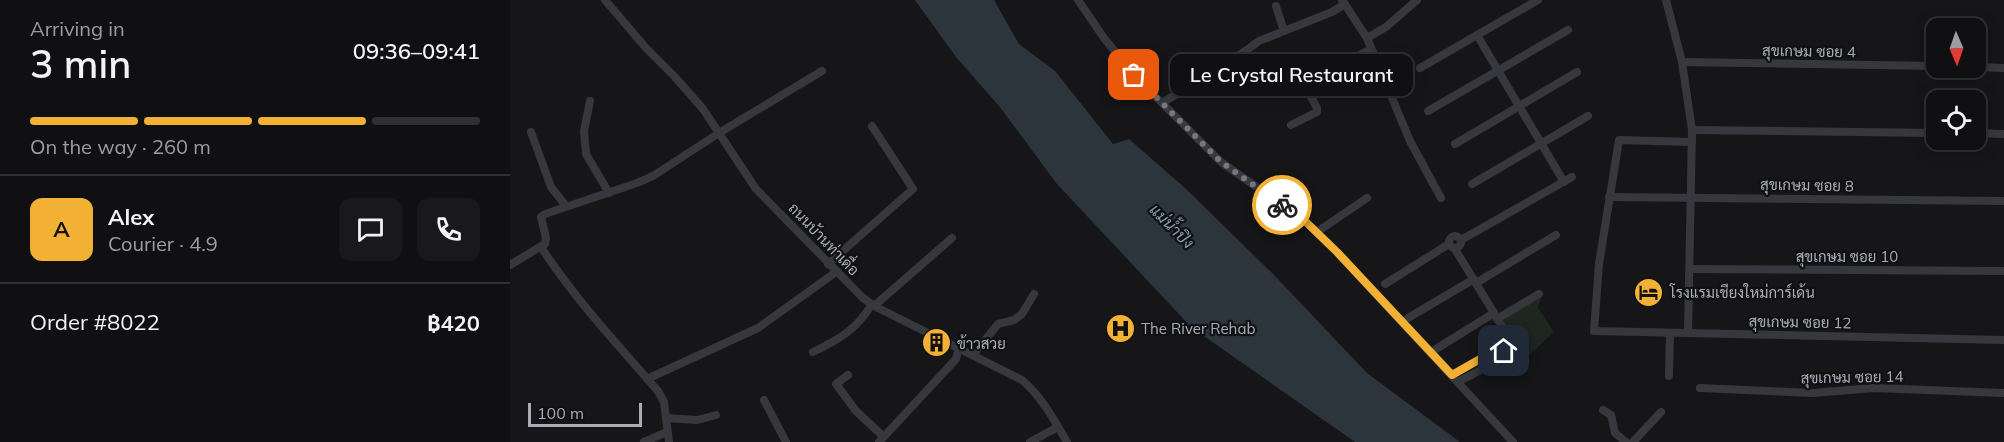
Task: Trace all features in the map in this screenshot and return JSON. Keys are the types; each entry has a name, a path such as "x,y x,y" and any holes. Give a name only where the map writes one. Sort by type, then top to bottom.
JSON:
{"street":[{"name":"ถนนบ้านท่าเดื่อ","path":"605,0 696,101 756,189 862,297 873,305 1028,385 1045,404 1067,442"},
{"path":"1078,0 1104,38 1134,75 1221,162 1301,218 1317,232 1513,442"},
{"path":"1367,38 1386,27 1417,0"},
{"path":"1420,68 1538,0"},
{"path":"1666,0 1682,62 1692,130 1689,333"},
{"path":"1162,103 1260,41 1332,12 1344,2 1367,38 1410,141 1441,198"},
{"path":"1276,6 1284,31"},
{"path":"1428,111 1568,30"},
{"path":"1477,35 1564,182"},
{"path":"1244,52 1260,66 1305,86 1311,86 1316,79 1371,49"},
{"name":"สุขเกษม ซอย 4","path":"1682,62 1926,66"},
{"path":"1986,67 2004,68"},
{"path":"510,265 541,247 546,238 541,217 653,176 822,71"},
{"path":"1455,144 1577,72"},
{"path":"1291,125 1317,112 1305,86"},
{"path":"590,101 584,131 586,154 609,193"},
{"path":"1472,184 1588,116"},
{"path":"828,264 913,189 872,126"},
{"path":"1692,130 1926,133"},
{"path":"531,132 551,187 566,206"},
{"path":"1986,133 2004,134"},
{"path":"1609,197 1619,140 1692,142"},
{"path":"1455,379 1501,357 1509,344 1508,336 1452,246 1450,239 1454,236 1461,240 1572,177"},
{"name":"สุขเกษม ซอย 8","path":"1609,197 2004,201"},
{"name":"สุขเกษม ซอย 12","path":"1609,197 1599,264 1594,331 2004,340"},
{"path":"1317,232 1367,198"},
{"path":"1408,318 1556,236"},
{"path":"813,352 837,341 861,321 873,305 952,238"},
{"path":"1385,284 1452,246"},
{"path":"541,247 559,275 600,327 658,391 664,402 669,442"},
{"name":"สุขเกษม ซอย 10","path":"1690,269 2004,271"},
{"path":"647,379 758,328 836,272"},
{"path":"973,355 998,324 1014,320 1022,314 1034,294"},
{"path":"1436,349 1539,294"},
{"path":"1669,376 1670,333"},
{"path":"849,375 836,384 881,439 956,359 959,348"},
{"name":"สุขเกษม ซอย 14","path":"1700,388 1813,393 1874,388 2004,393"},
{"path":"764,400 786,442"},
{"path":"1603,410 1611,415 1615,433 1626,442"},
{"path":"1633,442 1661,412"},
{"path":"666,418 697,420 716,415"},
{"path":"1030,442 1058,427"},
{"path":"644,442 667,432"}],"shaded area":[{"path":"1541,297 1538,308 1554,332 1523,361 1512,351 1514,339 1503,320"}],"water":[{"name":"แม่น้ำปิง","path":"915,0 994,0 1019,44 1055,71 1113,144 1129,139 1185,188 1275,276 1367,373 1460,442 1355,442 1191,327 1057,184 999,106 956,57"}],"way so far":[{"path":"1134,75 1221,162 1282,205"}],"place":[{"name":"Le Crystal Restaurant","path":"1134,75"},
{"name":"โรงแรมเชียงใหม่การ์เด้น","path":"1649,292"},
{"name":"The River Rehab","path":"1120,328"},
{"name":"ข้าวสวย","path":"936,343"}],"route":[{"path":"1282,205 1306,222 1337,252 1452,375 1496,350 1504,351"}]}
